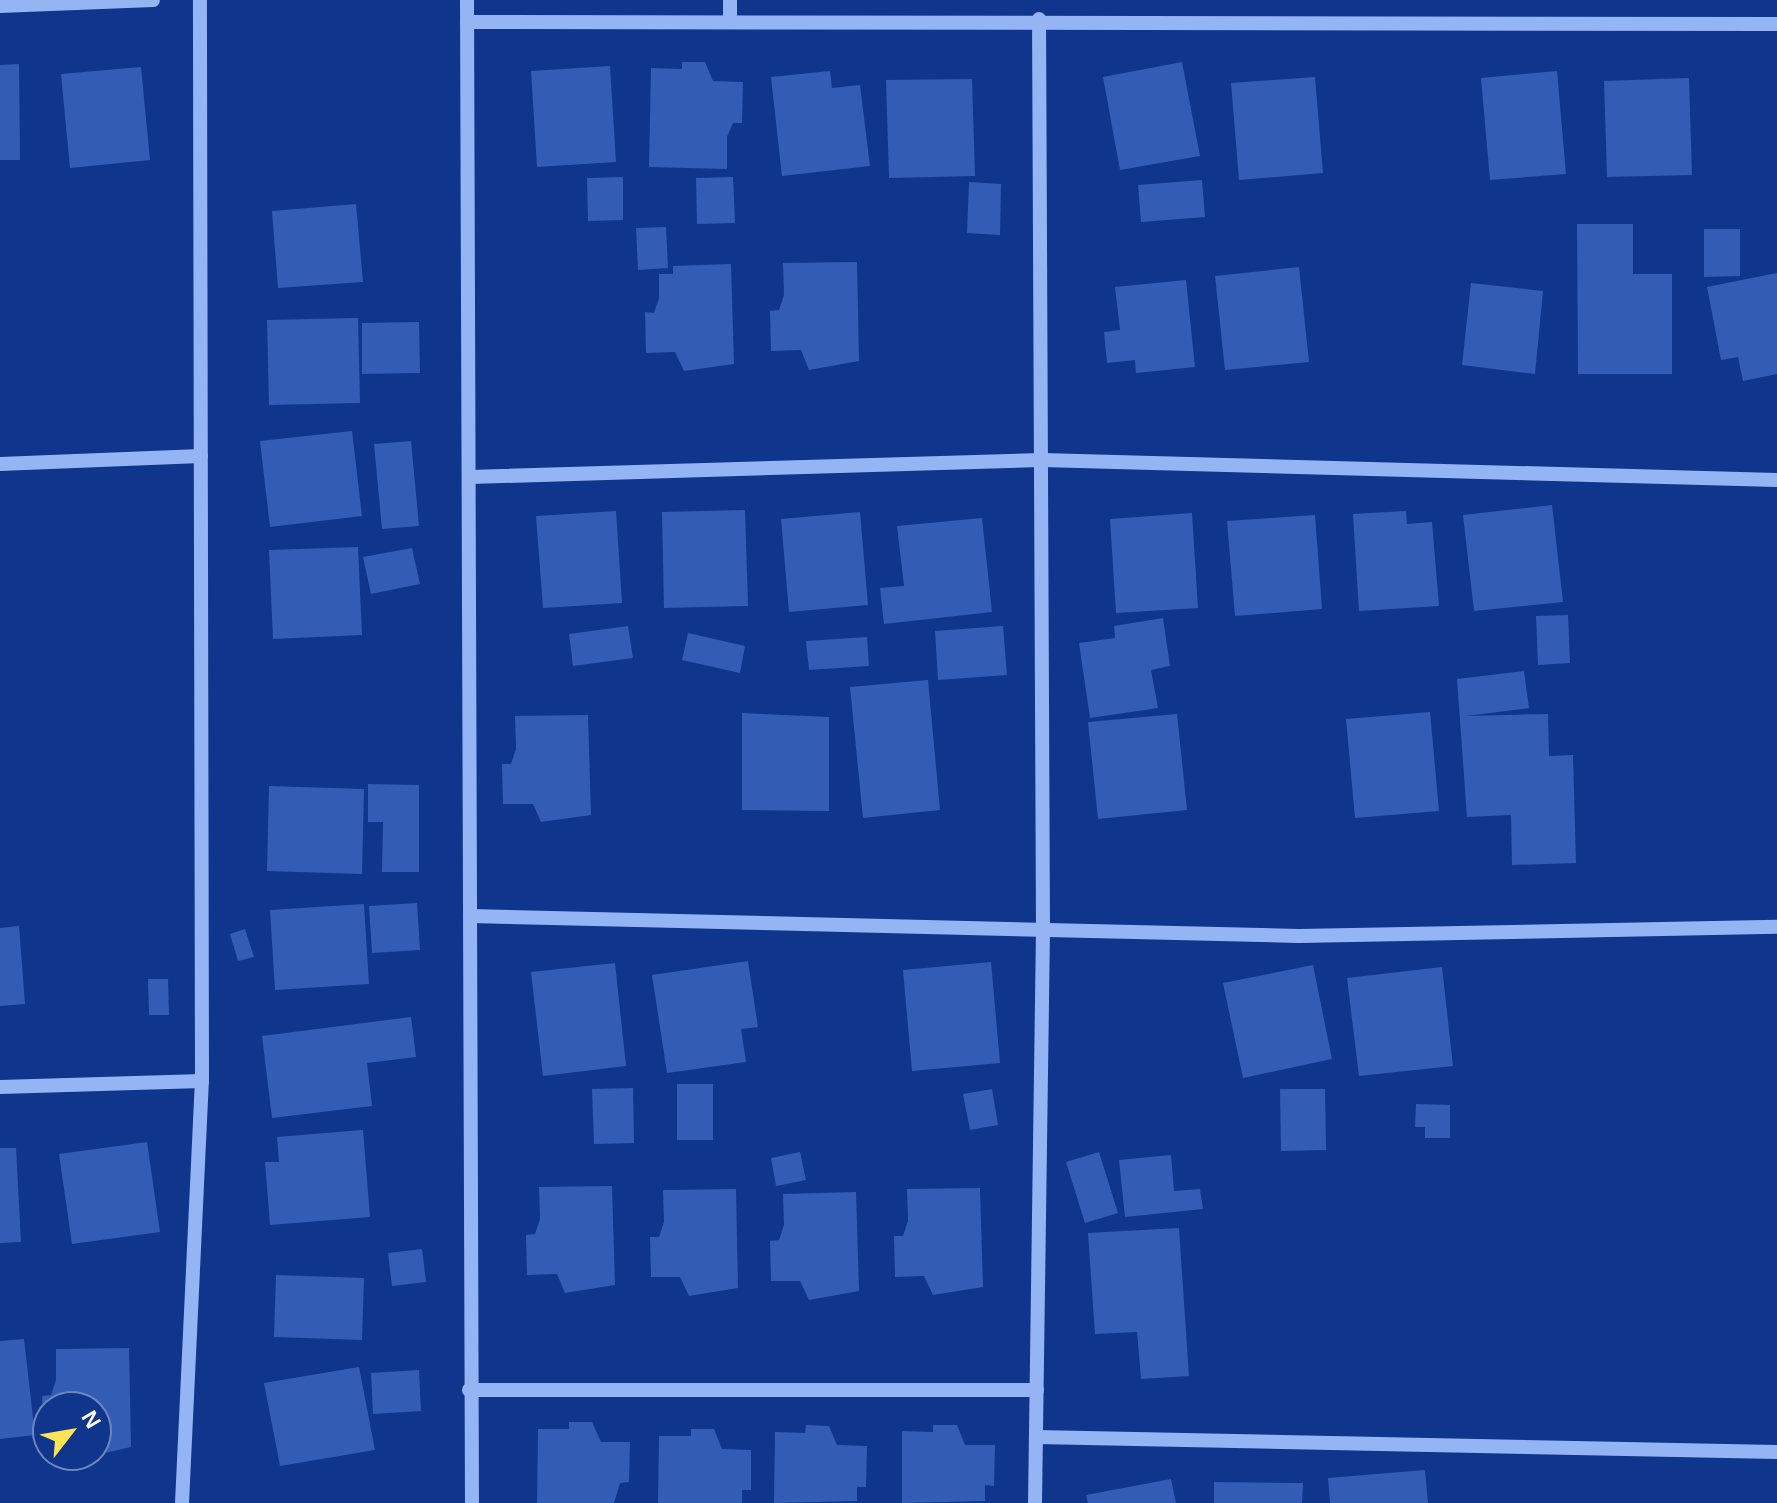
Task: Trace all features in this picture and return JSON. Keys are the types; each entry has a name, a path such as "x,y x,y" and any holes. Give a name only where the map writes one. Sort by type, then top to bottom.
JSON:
{"street":[{"path":"0,6 153,0"},
{"path":"182,1503 202,1081 200,0"},
{"path":"467,0 469,1390 472,1503"},
{"path":"730,0 730,17"},
{"path":"467,22 730,17 1777,24"},
{"path":"1035,1503 1043,930 1039,19"},
{"path":"0,464 201,456"},
{"path":"470,477 1042,460 1777,480"},
{"path":"470,916 1299,936 1777,927"},
{"path":"0,1087 202,1081"},
{"path":"469,1390 1037,1390"},
{"path":"1036,1437 1777,1452"}],"building":[{"path":"682,62 705,62 713,81 743,82 742,123 733,123 727,137 727,169 649,167 651,68 682,69"},
{"path":"1182,62 1200,156 1120,170 1103,77"},
{"path":"19,64 20,160 0,160 0,65"},
{"path":"610,66 616,162 537,167 531,71"},
{"path":"141,67 150,160 70,168 61,74"},
{"path":"830,71 832,88 860,85 870,166 782,176 771,77"},
{"path":"1557,71 1566,174 1490,180 1481,78"},
{"path":"1315,77 1323,173 1239,180 1231,83"},
{"path":"1689,78 1692,175 1607,177 1604,81"},
{"path":"972,79 975,176 889,178 886,80"},
{"path":"623,177 623,220 588,221 587,178"},
{"path":"733,177 735,223 697,224 696,178"},
{"path":"1202,180 1205,217 1141,222 1138,185"},
{"path":"969,182 1001,184 1000,235 967,233"},
{"path":"356,204 363,282 278,288 272,211"},
{"path":"1577,224 1633,224 1633,274 1672,274 1672,374 1578,374"},
{"path":"666,227 668,268 638,270 636,228"},
{"path":"1704,229 1740,229 1740,276 1704,277"},
{"path":"857,262 859,361 809,370 801,350 771,351 770,311 779,310 784,295 783,263"},
{"path":"731,264 734,364 684,371 675,352 646,353 645,312 654,313 659,298 659,274 673,274 673,266"},
{"path":"1299,267 1309,362 1225,370 1215,276"},
{"path":"1777,273 1777,374 1743,381 1738,357 1721,360 1707,287"},
{"path":"1186,280 1195,367 1136,373 1135,360 1107,363 1104,332 1120,330 1115,287"},
{"path":"1471,283 1543,291 1535,374 1462,365"},
{"path":"358,318 360,403 269,405 267,320"},
{"path":"419,322 420,373 362,374 362,323"},
{"path":"352,431 362,516 270,527 260,441"},
{"path":"411,441 419,526 382,529 374,444"},
{"path":"1552,505 1563,602 1474,611 1463,515"},
{"path":"745,510 748,606 664,608 662,512"},
{"path":"616,511 622,603 543,608 536,516"},
{"path":"1406,511 1407,524 1432,522 1439,606 1359,611 1353,514"},
{"path":"860,512 868,605 789,612 781,519"},
{"path":"1192,513 1198,608 1116,613 1110,519"},
{"path":"1315,515 1322,609 1235,616 1227,521"},
{"path":"982,518 992,612 884,624 880,588 904,586 897,526"},
{"path":"358,547 362,635 273,639 269,550"},
{"path":"412,548 420,584 371,594 363,557"},
{"path":"1568,615 1570,663 1538,665 1536,616"},
{"path":"1163,618 1170,666 1151,670 1158,708 1090,718 1079,643 1115,638 1114,626"},
{"path":"628,626 633,658 573,666 569,634"},
{"path":"1003,626 1007,675 938,680 935,631"},
{"path":"688,633 745,646 740,673 682,660"},
{"path":"867,637 869,666 809,670 806,641"},
{"path":"1524,671 1529,708 1466,716 1548,714 1549,756 1573,755 1576,863 1512,865 1511,815 1467,817 1457,679"},
{"path":"928,680 940,810 863,818 850,687"},
{"path":"1430,712 1439,811 1355,818 1346,719"},
{"path":"742,713 829,717 829,811 742,810"},
{"path":"1177,714 1187,810 1098,819 1088,722"},
{"path":"588,715 591,815 541,822 533,804 503,804 502,764 511,764 516,749 515,716"},
{"path":"368,784 419,785 419,872 382,872 383,822 368,822"},
{"path":"269,786 364,789 362,874 267,871"},
{"path":"417,903 420,950 372,953 369,906"},
{"path":"364,904 369,984 275,990 270,910"},
{"path":"19,926 25,1004 0,1006 0,928"},
{"path":"245,929 254,957 238,961 230,934"},
{"path":"748,961 758,1027 741,1029 746,1062 667,1073 652,975"},
{"path":"991,962 1000,1063 912,1071 903,970"},
{"path":"615,963 626,1066 543,1076 531,972"},
{"path":"1313,965 1332,1059 1243,1078 1223,983"},
{"path":"1442,967 1453,1066 1359,1076 1347,978"},
{"path":"148,979 168,979 169,1015 149,1015"},
{"path":"411,1017 416,1057 367,1063 372,1106 272,1118 262,1036"},
{"path":"677,1084 713,1084 713,1140 677,1140"},
{"path":"633,1088 634,1143 594,1144 592,1089"},
{"path":"992,1089 998,1125 970,1130 963,1094"},
{"path":"1280,1089 1325,1089 1326,1150 1281,1151"},
{"path":"1416,1104 1450,1105 1450,1138 1425,1138 1425,1127 1415,1127"},
{"path":"363,1130 370,1217 270,1225 265,1162 279,1162 277,1137"},
{"path":"147,1142 160,1232 72,1244 59,1154"},
{"path":"0,1148 16,1148 21,1242 0,1243"},
{"path":"800,1152 806,1180 776,1186 771,1158"},
{"path":"1099,1152 1118,1213 1085,1223 1066,1162"},
{"path":"1171,1155 1174,1191 1200,1189 1203,1209 1125,1217 1119,1160"},
{"path":"612,1186 615,1285 565,1293 557,1274 527,1275 526,1235 535,1234 540,1219 539,1187"},
{"path":"980,1188 983,1287 933,1295 924,1276 895,1277 894,1236 903,1236 908,1221 907,1189"},
{"path":"736,1189 738,1288 689,1296 680,1277 651,1277 650,1237 659,1237 664,1222 663,1190"},
{"path":"856,1192 859,1291 809,1300 800,1281 771,1281 770,1241 779,1240 784,1225 783,1194"},
{"path":"1179,1228 1189,1376 1141,1379 1137,1332 1095,1334 1088,1233"},
{"path":"422,1249 426,1282 392,1286 388,1253"},
{"path":"276,1275 364,1278 362,1340 274,1337"},
{"path":"24,1339 32,1435 0,1439 0,1341"},
{"path":"129,1348 131,1447 112,1451 112,1391 52,1391 56,1380 56,1349"},
{"path":"359,1367 375,1450 280,1466 264,1383"},
{"path":"419,1370 421,1411 373,1414 371,1373"},
{"path":"569,1422 592,1422 601,1442 630,1442 629,1482 620,1483 614,1503 537,1503 538,1429 569,1429"},
{"path":"806,1425 829,1426 837,1445 867,1446 866,1487 857,1487 857,1501 774,1503 775,1432 805,1433"},
{"path":"933,1425 957,1425 965,1445 995,1445 994,1486 985,1485 985,1501 902,1503 902,1431 933,1432"},
{"path":"691,1429 714,1429 722,1449 751,1450 751,1490 742,1490 742,1503 658,1503 659,1436 691,1436"},
{"path":"1425,1470 1428,1503 1330,1503 1328,1478"},
{"path":"1171,1479 1176,1503 1088,1503 1086,1495"},
{"path":"1214,1482 1303,1483 1302,1503 1214,1503"}]}
